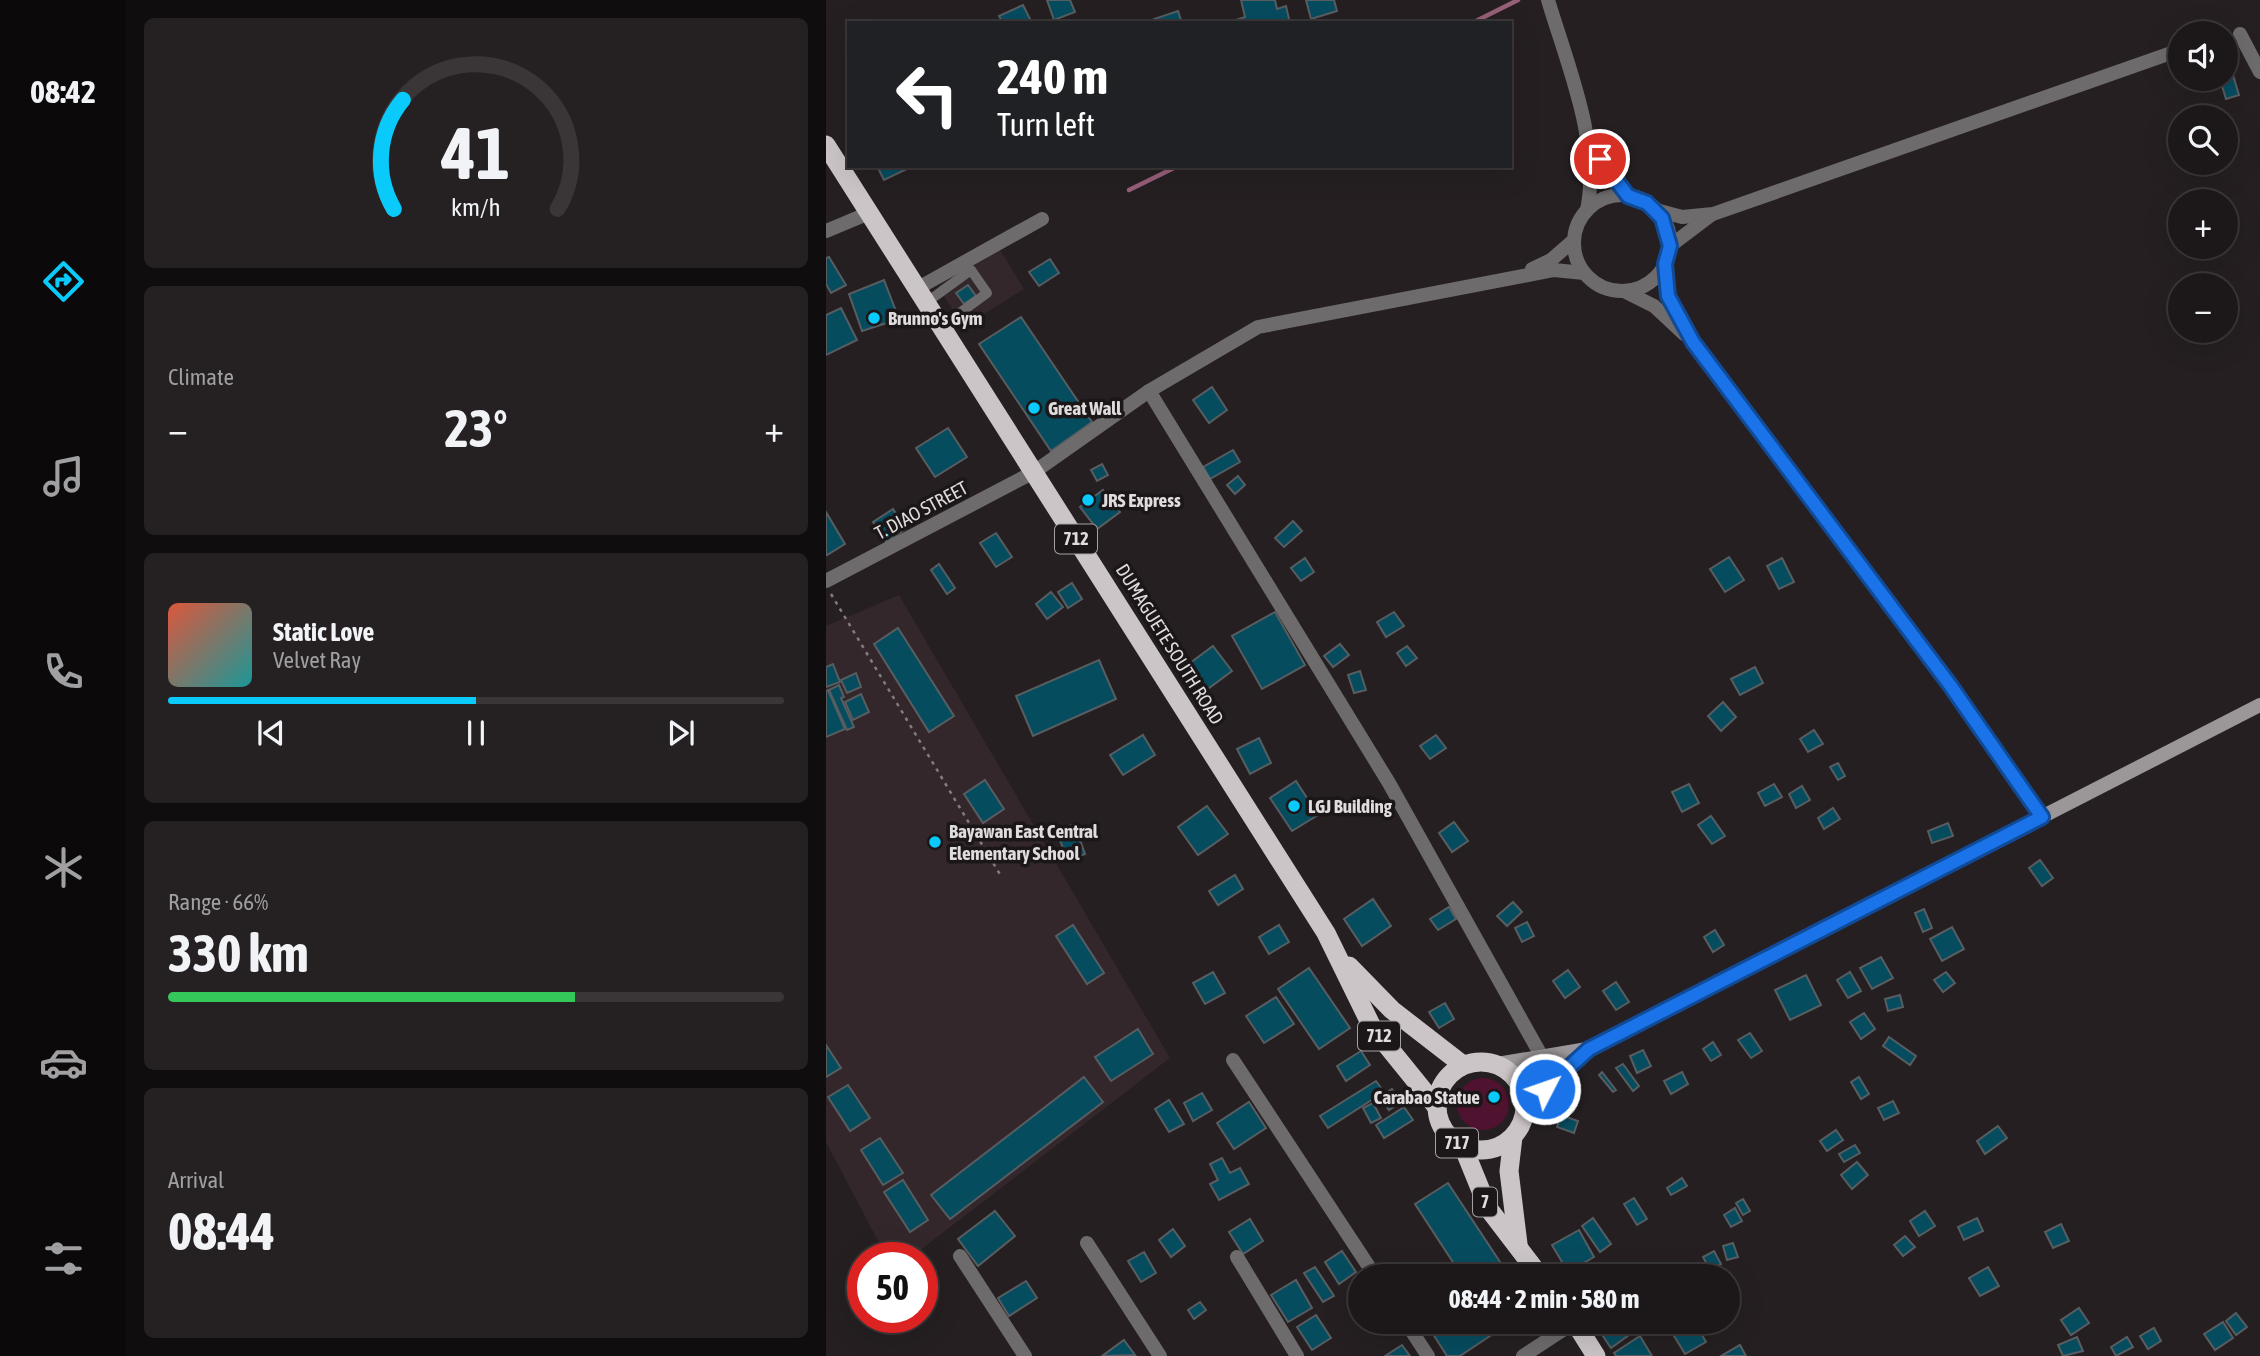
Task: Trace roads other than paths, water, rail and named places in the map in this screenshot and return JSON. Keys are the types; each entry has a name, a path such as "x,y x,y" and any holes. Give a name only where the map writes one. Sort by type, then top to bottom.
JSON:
{"highway":[{"name":"DUMAGUETE SOUTH ROAD","path":"826,145 1339,955 1372,1027 1436,1106"},
{"name":"DUMAGUETE SOUTH ROAD","path":"1339,955 1392,1010 1463,1065"},
{"path":"1463,1065 1480,1061 1497,1064 1511,1073 1522,1088 1525,1105 1522,1122 1513,1137"},
{"name":"717","path":"1463,1065 1444,1082 1436,1106 1440,1123 1464,1149 1499,1147 1513,1137"},
{"name":"7","path":"1513,1137 1509,1171 1518,1248"},
{"name":"7","path":"1464,1149 1488,1208 1530,1264"},
{"path":"1582,1334 1596,1356"}],"main road":[{"path":"1525,1105 1589,1049 2260,705"},
{"path":"1497,1064 1589,1049"}],"street":[{"path":"1548,0 1588,141 1592,188 1587,210 1576,229 1575,255 1584,273 1602,287 1624,291 1654,306 1693,342"},
{"path":"2240,34 2260,72"},
{"path":"1588,141 1611,177 1628,196 1656,210 1682,217 1713,214 2168,54"},
{"path":"1587,210 1606,198 1628,196"},
{"path":"1656,210 1667,227 1670,246 1665,264 1668,296 1693,342 1950,685 2042,817"},
{"path":"826,230 870,212"},
{"path":"1670,246 1713,214"},
{"path":"922,295 1042,219"},
{"path":"1517,276 1551,260 1574,240"},
{"path":"1624,291 1646,284 1665,264"},
{"path":"1517,276 1554,270 1584,273"},
{"name":"T. DIAO STREET","path":"826,583 1034,472 1149,391 1258,327 1517,276"},
{"path":"1149,391 1390,783 1542,1057"},
{"path":"1233,1060 1367,1264"},
{"path":"1087,1243 1160,1356"},
{"path":"960,1256 1025,1356"},
{"path":"1237,1256 1297,1356"},
{"path":"1414,1334 1428,1356"},
{"path":"1523,1356 1557,1334"}],"lane":[{"path":"922,295 971,271 987,293 942,326"}],"waterway":[{"path":"1476,21 1518,0"},
{"path":"1129,190 1174,168"}],"place":[{"name":"Brunno's Gym","path":"874,318"},
{"name":"Great Wall","path":"1034,408"},
{"name":"JRS Express","path":"1088,500"},
{"name":"LGJ Building","path":"1294,806"},
{"name":"Bayawan East Central Elementary School","path":"935,842"},
{"name":"Carabao Statue","path":"1494,1097"}]}
